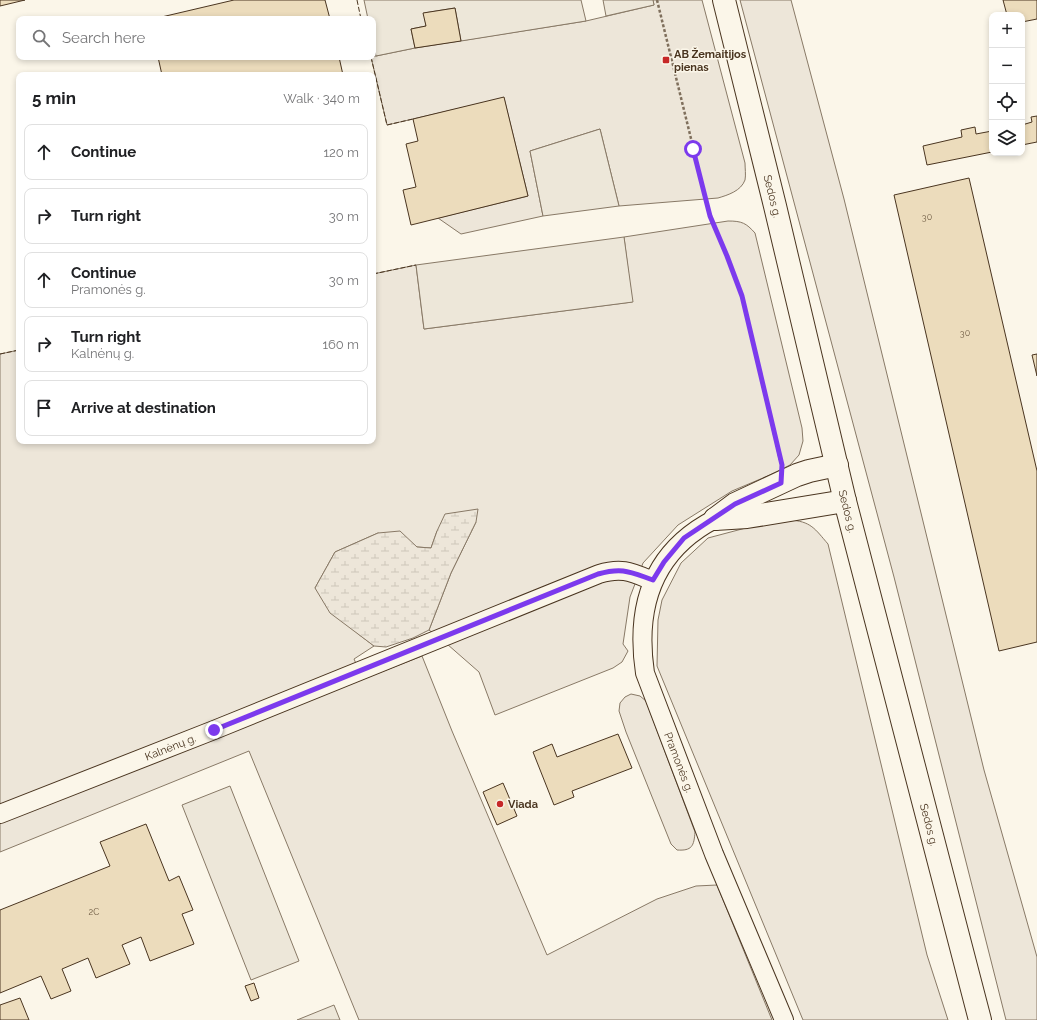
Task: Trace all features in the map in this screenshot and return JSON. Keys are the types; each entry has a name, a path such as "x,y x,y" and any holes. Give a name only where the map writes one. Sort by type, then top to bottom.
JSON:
{"main road":[{"name":"Sedos g.","path":"724,0 845,500 980,1020"},
{"path":"715,519 735,504 781,483 809,471 837,465"},
{"path":"715,519 746,517 845,500"}],"street":[{"name":"Pramonės g.","path":"715,519 684,538 664,562 653,580 645,609 641,634 642,654 645,673 714,854 784,1020"},
{"name":"Kalnėnų g.","path":"0,814 214,730 598,574 612,570 620,570 653,580"}],"path":[{"path":"657,0 710,216 742,296 782,465 781,483"}],"green space":[{"path":"653,0 702,0 745,163 745,180 737,190 718,198 619,206 600,129 530,151 543,216 461,234 438,218 528,196 504,98 387,125 376,78 376,72 375,72 372,60 376,60 376,56 415,48 586,21 654,5"},
{"path":"740,0 791,0 844,199 984,770 1037,957 1037,1020 1006,1020 894,577"},
{"path":"728,221 743,223 755,233 802,428 803,441 799,455 790,465 732,491 678,525 643,563 630,597 623,644 628,651 622,662 613,668 495,715 479,672 429,630 451,573 476,522 437,531 431,548 417,547 378,533 335,552 315,588 357,633 374,646 354,659 363,679 422,656 452,731 547,955 657,899 696,886 717,885 772,1020 359,1020 249,751 0,852 0,354 16,351 16,444 376,444 376,273 416,265 424,329 632,302 624,237"},
{"path":"478,509 476,522 451,573 429,630 413,638 386,647 374,646 330,613 315,588 335,552 378,533 400,531 417,547 431,548 445,514"},
{"path":"789,520 808,524 816,530 828,544 927,955 948,1020 803,1020 657,666 658,620 662,600 681,563 708,538 757,525"},
{"path":"631,694 640,696 646,701 695,832 693,844 686,850 677,850 671,844 626,732 619,711 620,703 625,697"}],"shaded area":[{"path":"364,0 581,0 586,21 461,41 455,8 424,13 426,26 411,29 415,48 376,56 376,16 367,16"},
{"path":"603,0 653,0 654,5 606,16"},
{"path":"600,129 619,206 543,216 530,151"},
{"path":"624,237 633,302 424,329 416,265"},
{"path":"230,786 299,961 251,980 182,805"},
{"path":"334,1005 340,1020 297,1020"}],"building":[{"path":"0,0 25,0 0,6"},
{"path":"234,0 325,0 329,16 166,16"},
{"path":"1003,0 1037,0 1037,19 1025,21 1025,12 1006,12"},
{"path":"455,8 461,41 415,48 411,29 426,26 423,13"},
{"path":"159,60 340,60 342,72 161,72"},
{"path":"504,97 528,196 411,225 403,190 416,187 406,144 418,141 413,119"},
{"path":"1037,116 1037,142 1025,144 1025,124 1032,122 1031,117"},
{"path":"975,127 976,134 989,132 989,153 927,165 923,146 962,137 961,130"},
{"path":"969,178 1037,471 1037,642 999,651 894,195"},
{"path":"1037,354 1037,376 1032,355"},
{"name":"Viada","path":"618,734 632,768 572,791 574,797 554,805 533,752 552,744 557,757"},
{"name":"Viada","path":"503,783 517,816 497,825 483,792"},
{"path":"146,824 169,881 179,876 193,910 182,914 194,944 150,961 141,937 122,945 130,964 96,978 88,958 62,969 71,991 51,999 41,976 0,993 0,910 110,866 100,842"},
{"path":"254,983 259,998 251,1001 245,986"},
{"path":"20,998 29,1020 0,1020 0,1005"}],"fence":[{"path":"357,0 360,16"},
{"path":"372,60 375,72"},
{"path":"376,78 387,125 413,119"},
{"path":"376,273 416,265"},
{"path":"0,354 16,351"}],"place":[{"name":"AB Žemaitijos pienas","path":"666,60"},
{"name":"Viada","path":"500,804"}],"route":[{"path":"214,730 598,574 612,570 620,570 653,580 664,562 684,538 715,519 735,504 781,483 782,465 742,296 710,216 693,149"}]}
